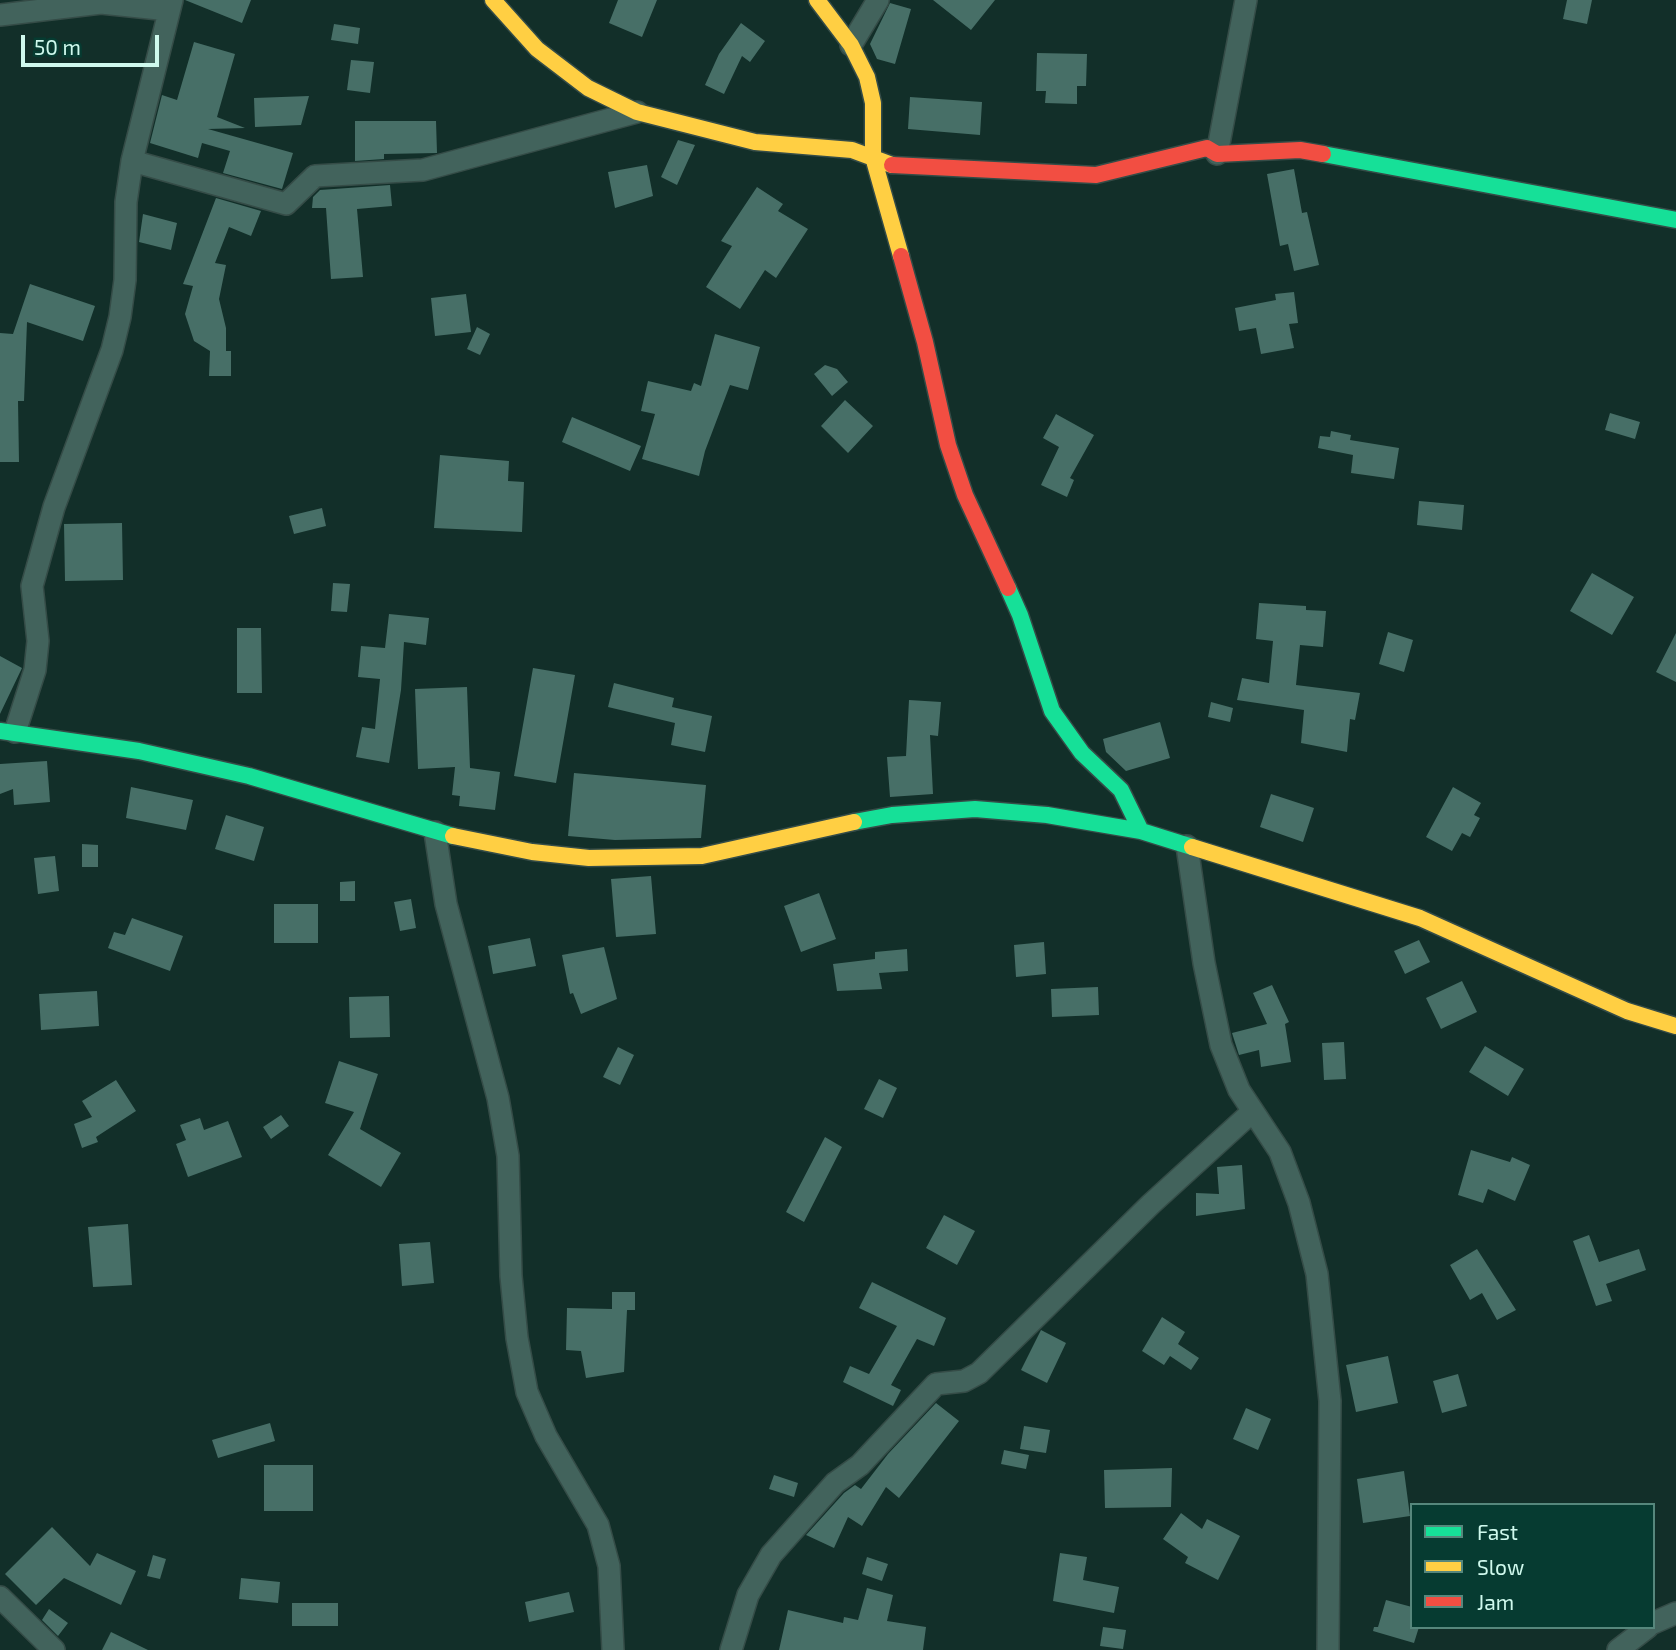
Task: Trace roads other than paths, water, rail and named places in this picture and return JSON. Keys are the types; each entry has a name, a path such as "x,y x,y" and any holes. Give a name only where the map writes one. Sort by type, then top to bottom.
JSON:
{"street":[{"path":"493,0 537,49 588,88 637,113 755,142 852,150 907,168 1096,174 1207,148 1216,154 1300,150 1676,220"},
{"path":"817,0 851,45 867,77 873,103 873,157 925,342 948,444 965,495 1020,615 1052,711 1082,753 1121,790 1141,831"},
{"path":"851,45 878,0"},
{"path":"1216,154 1246,0"},
{"path":"0,15 101,3 170,5 132,161 126,202 125,280 120,317 112,350 54,506 32,586 38,641 35,670 8,732 139,751 249,776 435,832 532,852 589,858 702,856 805,831 892,815 975,809 1047,815 1141,831 1420,918 1627,1010 1676,1026"},
{"path":"132,161 286,204 315,176 423,170 637,113"},
{"path":"435,832 446,904 477,1014 506,1144 512,1288 517,1338 527,1392 546,1436 598,1525 608,1566 613,1650"},
{"path":"1187,846 1204,963 1221,1045 1239,1090 1280,1152 1299,1203 1317,1274 1330,1401 1328,1650"},
{"path":"731,1650 748,1595 771,1555 835,1483 860,1465 936,1384 964,1381 979,1373 1065,1286 1252,1112"},
{"path":"0,1597 54,1650"},
{"path":"1655,1622 1676,1612"},
{"path":"1618,1650 1645,1629"}]}
